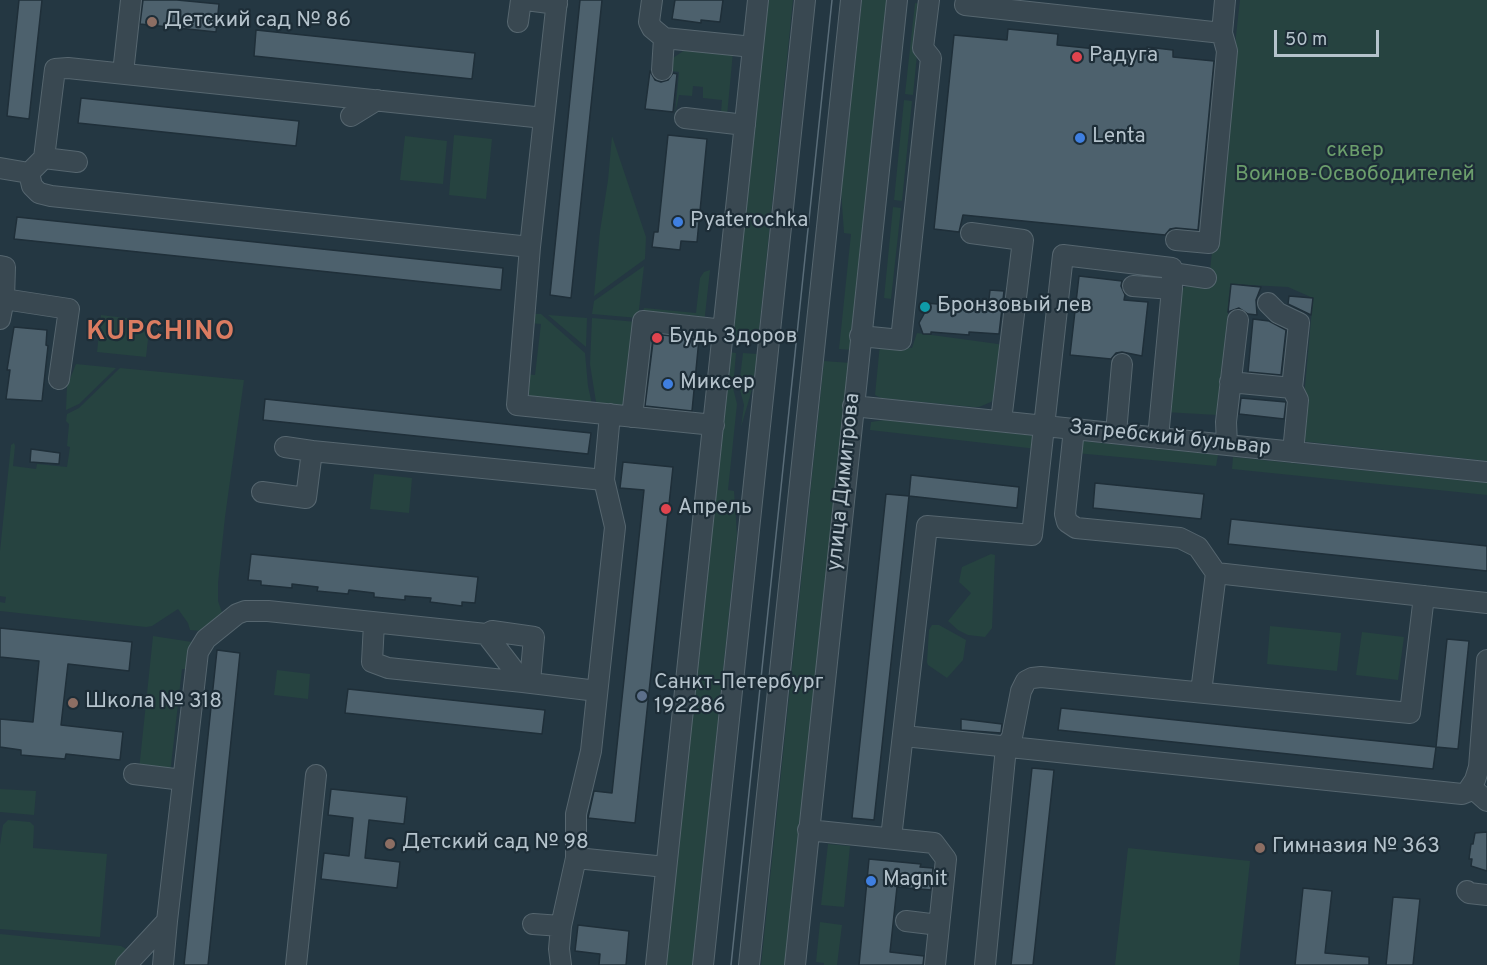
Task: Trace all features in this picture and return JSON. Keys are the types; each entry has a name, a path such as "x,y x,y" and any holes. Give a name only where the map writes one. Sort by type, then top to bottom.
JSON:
{"street":[{"path":"123,73 131,0"},
{"path":"518,22 521,0"},
{"path":"526,0 557,2 530,247 517,405 714,425"},
{"path":"652,0 649,22 657,34 664,39 753,47"},
{"path":"656,965 758,0"},
{"path":"703,965 805,0"},
{"path":"749,965 851,0"},
{"name":"улица Димитрова","path":"795,965 897,0"},
{"path":"860,336 901,340 931,58 923,48 929,0"},
{"path":"966,0 965,5 1222,33"},
{"path":"1176,240 1209,243 1227,51 1222,33 1226,0"},
{"path":"662,70 664,39"},
{"path":"29,173 44,158 55,69 123,73 544,118"},
{"path":"351,116 376,100"},
{"path":"685,118 746,125"},
{"path":"44,158 77,162"},
{"path":"0,168 29,173"},
{"path":"29,173 32,186 39,193 51,196 530,247"},
{"path":"971,233 1023,240 1000,421"},
{"path":"891,838 927,526 1032,535 1063,255 1172,268 1158,438"},
{"path":"0,266 5,267 4,298 0,318"},
{"path":"1133,286 1206,278"},
{"path":"4,298 69,309 59,379"},
{"path":"1268,303 1278,313 1299,323 1292,388 1298,400 1293,452"},
{"path":"1227,445 1226,422 1238,320"},
{"path":"632,417 643,321 724,330"},
{"path":"1116,433 1122,364"},
{"path":"1230,382 1292,388"},
{"name":"Загребский бульвар","path":"853,406 1487,472"},
{"path":"561,965 559,949 561,926 576,858 576,814 591,751 615,527 604,480 610,414"},
{"path":"1074,429 1066,522 1076,528 1180,538 1198,547 1216,573 1214,623 1201,692"},
{"path":"285,447 604,480"},
{"path":"262,492 306,498 312,451"},
{"path":"1216,573 1487,603"},
{"path":"985,965 1006,747 1012,737 1023,686 1032,678 1041,677 1410,713 1424,596"},
{"path":"162,965 198,651 206,639 222,625 237,614 256,610 486,634 492,631 531,630 534,637 526,682"},
{"path":"374,623 372,662 388,668 597,691"},
{"path":"486,634 526,682"},
{"path":"904,736 1462,794 1471,787 1483,767 1487,660"},
{"path":"134,774 183,780"},
{"path":"297,965 316,775"},
{"path":"1471,787 1487,801"},
{"path":"808,830 934,843 946,859 935,965"},
{"path":"576,858 666,867"},
{"path":"1467,891 1487,895"},
{"path":"126,965 167,921"},
{"path":"906,921 939,925"},
{"path":"533,924 561,926"}],"green space":[{"path":"766,0 793,0 758,341 731,340"},
{"path":"862,0 888,0 862,235 852,350 839,349 851,234 844,233 841,190"},
{"name":"сквер Воинов-Освободителей","path":"1240,0 1487,0 1487,461 1300,441 1313,298 1288,287 1231,284 1218,415 1164,412 1180,289 1187,286 1208,288"},
{"path":"915,3 922,4 913,95 905,94"},
{"path":"689,47 733,52 727,116 721,112 722,100 703,98 703,87 693,86 692,96 679,95 675,114 679,72 672,71 673,58"},
{"path":"904,100 912,101 902,201 894,200"},
{"path":"454,135 492,139 486,199 449,195"},
{"path":"405,136 447,141 443,184 400,180"},
{"path":"612,136 646,237 645,259 594,296 600,231"},
{"path":"893,207 901,208 891,299 884,298"},
{"path":"644,266 638,318 592,314 594,301"},
{"path":"710,270 704,324 700,316 643,311 644,308 696,313 700,278 704,272"},
{"path":"530,314 541,314 585,353 593,409 528,399 524,374 535,375 541,324 529,323"},
{"path":"101,315 150,321 146,357 97,352"},
{"path":"548,315 587,318 586,347"},
{"path":"592,318 637,322 629,406 599,409 596,402 590,364"},
{"path":"917,333 1001,346 994,398 991,402 973,407 881,398 875,395 880,344 912,348"},
{"path":"729,352 736,353 733,388 737,404 728,490 734,491 737,535 693,965 665,965"},
{"path":"743,353 757,354 753,386 741,427 744,405 739,386"},
{"path":"824,361 851,363 788,965 761,965"},
{"path":"76,364 116,368 79,404 66,410 67,386"},
{"path":"120,368 244,380 218,583 218,601 223,615 202,631 190,630 178,609 152,626 146,627 0,611 0,602 5,603 6,597 0,596 0,551 11,445 14,443 15,446 13,466 36,469 37,464 67,467 70,447 67,446 69,424 66,421 67,414 79,408"},
{"path":"884,420 1037,436 1037,449 870,430 871,422"},
{"path":"1082,441 1218,455 1216,466 1076,453"},
{"path":"1233,457 1487,483 1487,495 1232,469"},
{"path":"374,474 412,478 409,513 370,509"},
{"path":"991,554 995,555 992,628 985,637 968,635 948,621 971,593 959,582 962,567"},
{"path":"932,625 939,625 966,640 963,660 947,678 927,662 929,630"},
{"path":"1270,626 1341,633 1337,671 1267,664"},
{"path":"1362,632 1404,637 1398,680 1356,675"},
{"path":"153,636 192,642 187,669 182,669 170,774 139,770"},
{"path":"277,670 310,674 308,699 274,695"},
{"path":"0,789 36,791 34,815 0,812"},
{"path":"8,820 30,822 34,826 33,848 107,854 100,937 0,929 0,845 3,825"},
{"path":"828,844 850,846 844,907 821,905"},
{"path":"1128,848 1250,861 1239,965 1115,965"},
{"path":"820,922 842,925 837,965 824,965 824,963 816,962"},
{"path":"0,934 121,946 128,950 116,965 0,965"}],"building":[{"path":"19,0 42,0 29,119 7,116"},
{"path":"143,0 219,4 216,32 140,24"},
{"path":"580,0 602,0 571,298 550,295"},
{"path":"675,0 723,0 720,22 701,20 701,23 672,19"},
{"name":"Lenta","path":"1008,29 1058,34 1057,45 1146,54 1147,47 1173,50 1173,57 1214,61 1198,230 1176,228 1170,229 1165,235 963,215 959,232 934,229 954,35 1007,40"},
{"path":"256,30 475,53 472,79 254,56"},
{"path":"650,71 655,80 661,82 668,80 673,73 677,74 673,112 645,109"},
{"path":"81,98 299,121 296,146 78,123"},
{"path":"668,135 707,139 697,242 681,241 680,250 652,247 654,232 658,232"},
{"path":"17,217 503,268 501,290 14,239"},
{"path":"1079,276 1122,281 1124,300 1148,302 1142,356 1122,352 1116,353 1111,359 1070,355"},
{"path":"1231,284 1261,287 1256,300 1257,315 1248,314 1239,308 1228,312"},
{"path":"990,290 1004,291 999,334 969,332 969,335 931,332 931,334 923,334 919,323 924,314 925,303 988,308"},
{"path":"1289,296 1313,298 1311,315 1288,304"},
{"path":"1253,319 1269,321 1286,330 1281,375 1248,372"},
{"path":"14,327 47,330 46,345 48,346 42,401 6,399 10,370 7,370"},
{"name":"Миксер","path":"654,334 699,339 692,411 645,406"},
{"path":"1241,398 1286,402 1284,419 1239,414"},
{"path":"265,399 591,433 588,454 263,420"},
{"path":"31,449 60,453 59,464 30,462"},
{"path":"623,462 673,467 635,823 588,818 594,791 612,793 644,490 620,488"},
{"path":"911,475 1019,487 1017,508 909,496"},
{"path":"1095,483 1204,494 1201,519 1093,508"},
{"path":"886,494 909,496 874,820 852,818"},
{"path":"1231,519 1487,546 1487,571 1228,544"},
{"path":"251,554 478,577 475,603 462,602 462,606 430,602 431,598 405,596 405,600 374,597 374,593 349,590 348,594 317,591 318,587 292,584 292,588 261,585 261,581 248,580"},
{"path":"0,628 132,642 129,671 68,664 61,725 123,732 120,760 66,754 65,759 21,755 21,750 0,747 0,719 33,722 39,661 0,657"},
{"path":"1447,639 1469,641 1458,749 1436,747"},
{"path":"217,650 240,653 208,965 184,965"},
{"path":"348,689 545,710 542,734 345,713"},
{"path":"1061,708 1436,747 1433,769 1058,730"},
{"path":"961,719 1002,724 1001,733 961,730"},
{"path":"1032,768 1054,770 1033,965 1011,965"},
{"path":"331,789 407,797 404,824 369,820 365,858 400,862 397,888 321,879 324,853 349,856 353,818 328,815"},
{"path":"1487,832 1487,871 1471,866 1472,859 1469,859 1475,833"},
{"path":"869,859 921,864 920,867 933,868 931,890 897,887 890,952 924,956 923,965 859,965"},
{"path":"1303,888 1332,891 1325,953 1369,957 1369,965 1295,965"},
{"path":"1393,897 1420,899 1413,965 1386,965"},
{"path":"578,925 629,931 626,965 599,965 600,954 575,951"}],"tram line":[{"path":"731,965 832,0"}],"place":[{"name":"Детский сад № 86","path":"152,22"},
{"name":"Радуга","path":"1077,57"},
{"name":"Lenta","path":"1080,138"},
{"name":"Pyaterochka","path":"678,222"},
{"name":"Бронзовый лев","path":"925,307"},
{"name":"Будь Здоров","path":"657,338"},
{"name":"Миксер","path":"668,384"},
{"name":"Апрель","path":"666,509"},
{"name":"Санкт-Петербург 192286","path":"642,696"},
{"name":"Школа № 318","path":"73,703"},
{"name":"Детский сад № 98","path":"390,844"},
{"name":"Гимназия № 363","path":"1260,848"},
{"name":"Magnit","path":"871,881"}],"district":[{"name":"KUPCHINO","path":"161,334"}]}
